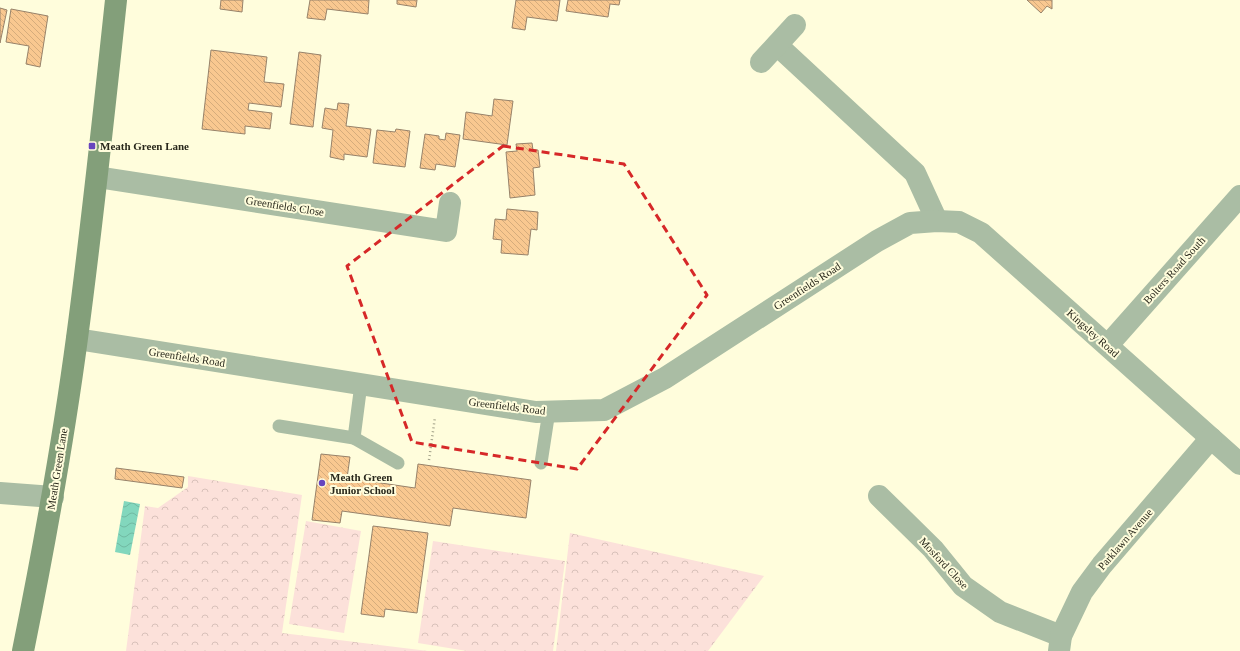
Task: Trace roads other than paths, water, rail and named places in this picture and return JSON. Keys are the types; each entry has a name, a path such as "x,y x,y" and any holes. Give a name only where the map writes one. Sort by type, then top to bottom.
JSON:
{"street":[{"name":"Meath Green Lane","path":"24,651 53,496 77,339 97,177 116,0"},
{"path":"761,62 795,25"},
{"path":"777,45 915,173 937,221"},
{"name":"Greenfields Close","path":"97,177 446,231 450,203"},
{"name":"Bolters Road South","path":"1108,345 1240,196"},
{"name":"Kingsley Road","path":"937,221 959,222 981,233 1240,464"},
{"name":"Greenfields Road","path":"77,339 536,412 604,410 665,378 876,241 910,223 937,221"},
{"name":"Parklawn Avenue","path":"1060,643 1082,592 1102,565 1211,438"},
{"path":"0,493 53,496"},
{"name":"Mosford Close","path":"879,496 933,549 963,586 1000,612 1060,643"}],"lane":[{"path":"354,438 361,384"},
{"path":"541,463 549,411"},
{"path":"279,426 354,438 398,463"}],"water":[{"path":"124,501 140,504 130,555 115,552"}],"place":[{"name":"Meath Green Lane","path":"92,146"},
{"name":"Meath Green Junior School","path":"322,483"}]}
